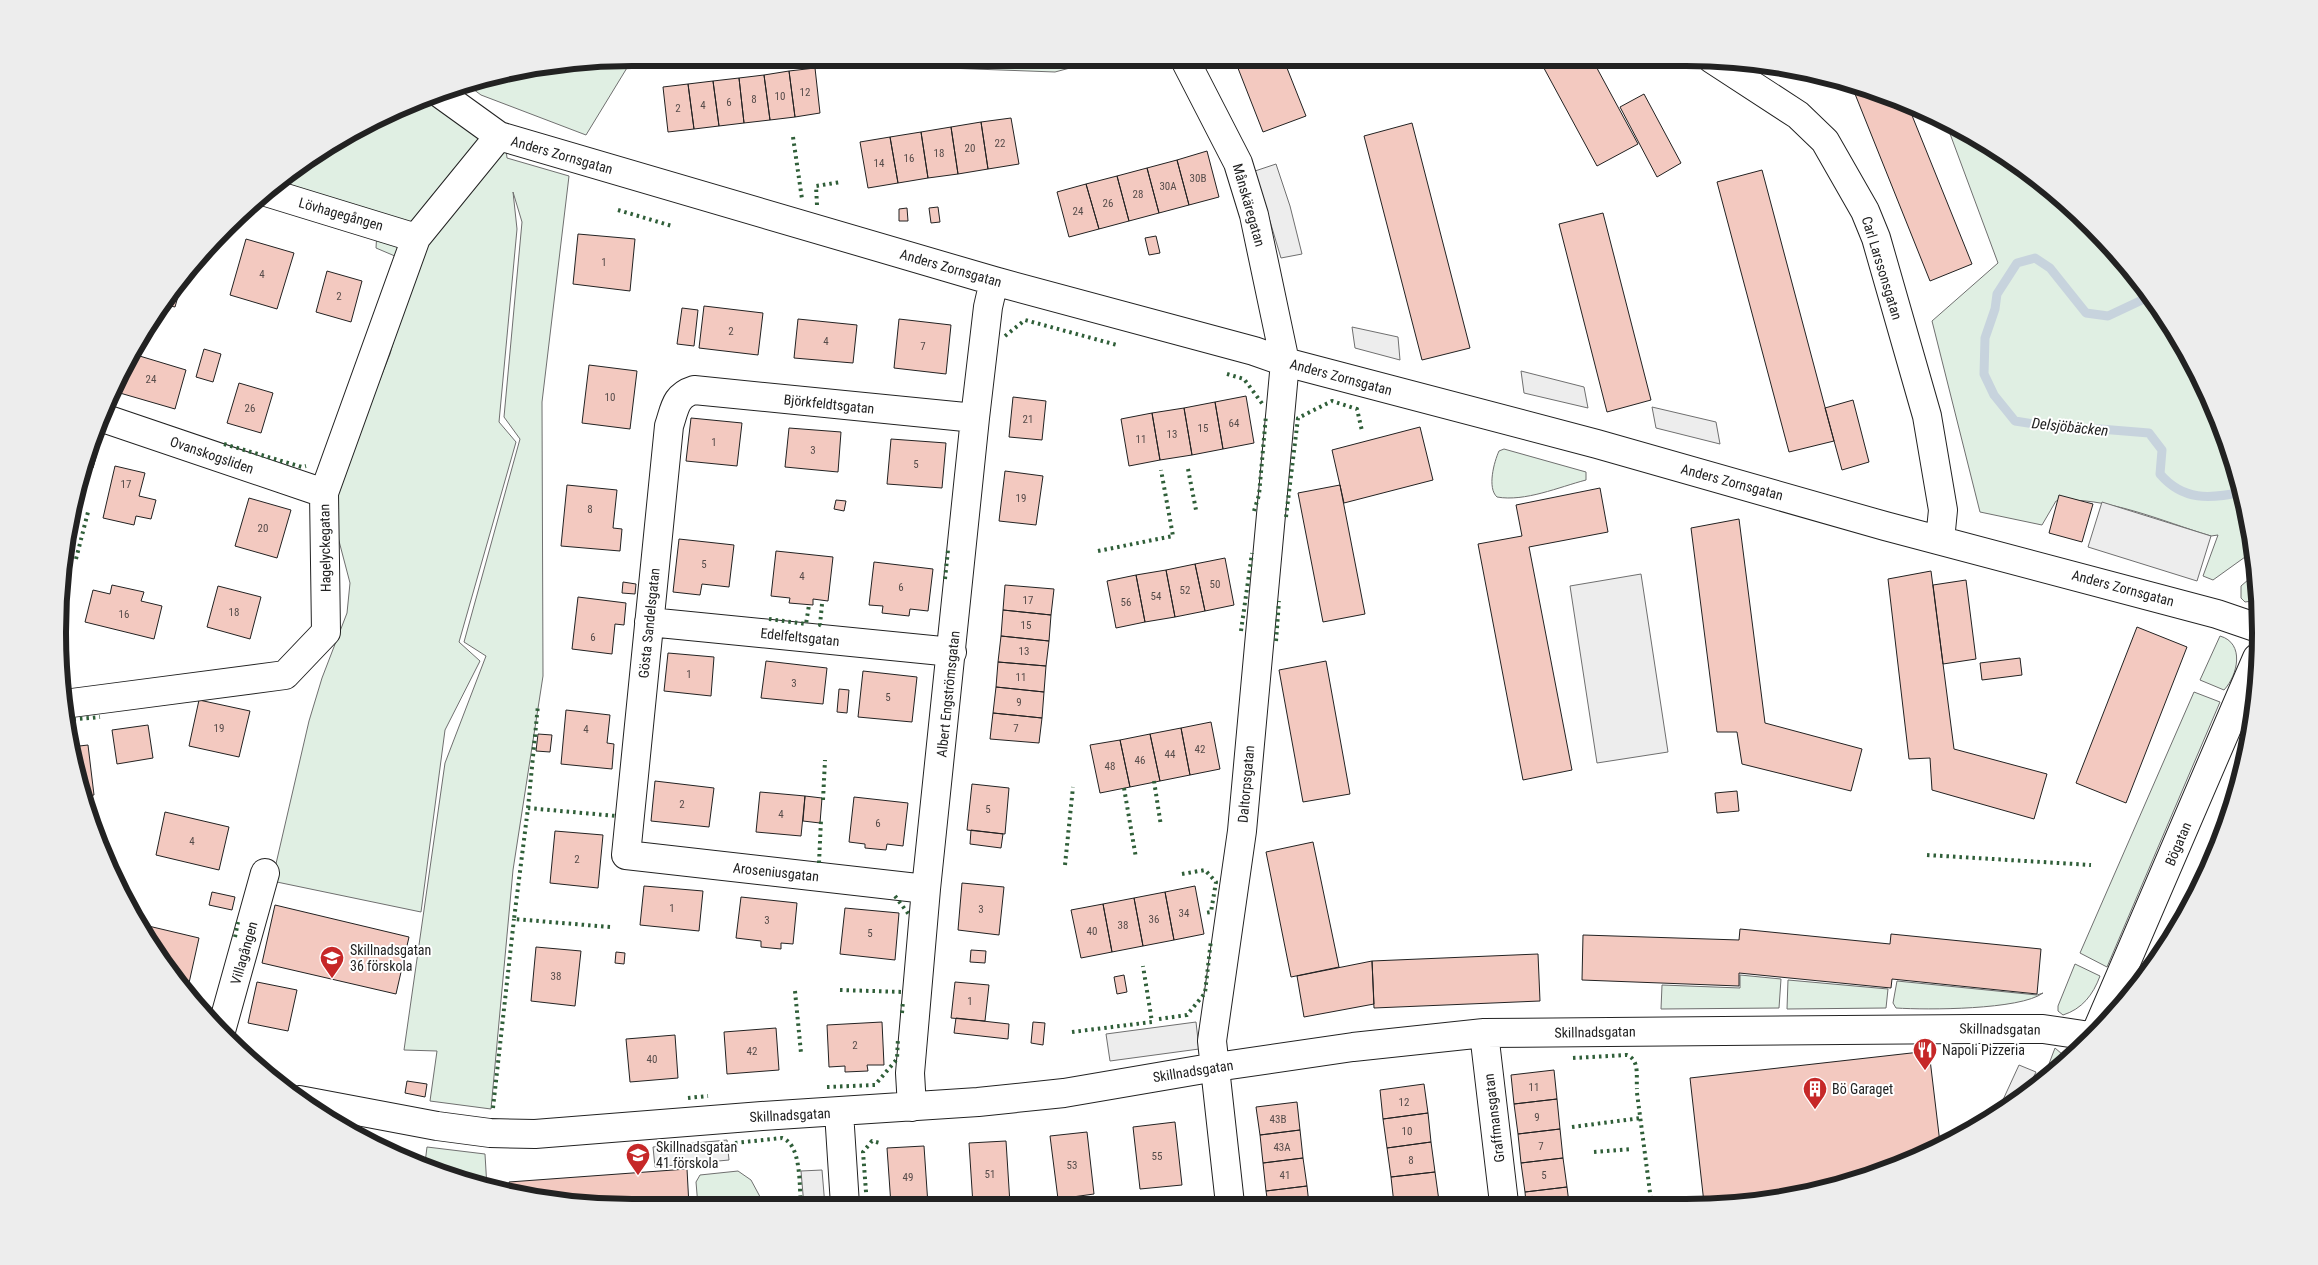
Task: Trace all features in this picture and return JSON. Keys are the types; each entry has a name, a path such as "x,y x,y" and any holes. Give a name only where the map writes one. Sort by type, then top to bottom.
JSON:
{"street":[{"name":"Månskäregatan","path":"1188,66 1238,163 1254,215 1285,362"},
{"name":"Carl Larssonsgatan","path":"1725,67 1798,115 1826,141 1865,211 1876,238 1927,416 1943,510 1940,540"},
{"name":"Anders Zornsgatan","path":"446,98 500,136 994,281 1254,351 1285,362 1597,444 1940,540 2179,604 2252,626"},
{"name":"Hagelyckegatan","path":"71,703 285,675 326,632 324,493 416,238 500,136"},
{"name":"Lövhagegången","path":"274,194 416,238"},
{"name":"Albert Engströmsgatan","path":"912,1107 910,1073 926,889 975,418 988,306 994,281"},
{"name":"Daltorpsgatan","path":"1229,1199 1212,1041 1242,830 1285,362"},
{"name":"Björkfeldtsgatan","path":"683,394 694,390 975,418"},
{"name":"Gösta Sandelsgatan","path":"626,855 669,426 676,404 683,394"},
{"name":"Ovanskogsliden","path":"108,420 324,493"},
{"name":"Edelfeltsgatan","path":"649,622 952,652"},
{"name":"Bögatan","path":"2103,1014 2251,673"},
{"name":"Aroseniusgatan","path":"626,855 926,889"},
{"name":"Villagången","path":"223,1023 265,874"},
{"name":"Skillnadsgatan","path":"319,1104 437,1126 490,1133 534,1134 762,1116 912,1107 1064,1093 1216,1067 1484,1033 2090,1029"},
{"name":"Graffmansgatan","path":"1484,1033 1504,1199"},
{"path":"839,1112 845,1199"}],"green space":[{"path":"628,66 586,135 481,95 474,89 522,77 595,67"},
{"path":"937,66 1077,66 1055,72"},
{"path":"438,101 505,140 507,158 569,176 542,402 543,676 513,870 491,1109 430,1101 437,1051 404,1050 445,763 486,656 464,642 520,439 504,417 522,222 513,192 517,229 499,422 516,442 459,642 480,661 445,730 421,912 272,881 309,721 322,678 347,613 350,583 328,499 357,437 390,354 405,300 409,262 376,248 378,212 283,187 349,142 416,109"},
{"path":"1949,132 2000,162 2059,207 2086,232 2135,288 2176,349 2209,416 2222,450 2232,486 2241,522 2247,556 2213,580 2203,576 2218,535 2211,536 2114,506 2075,500 2056,501 2042,525 1980,512 1932,321 1998,263"},
{"path":"1504,449 1586,472 1586,480 1530,496 1497,497 1492,488 1492,475 1499,451"},
{"path":"2249,579 2251,601 2245,602 2241,598 2241,586"},
{"path":"2220,636 2233,645 2237,660 2233,676 2224,690 2200,680"},
{"path":"2194,692 2220,702 2107,967 2080,953"},
{"path":"2075,964 2100,976 2086,1000 2076,1009 2063,1015 2058,1011 2058,1006"},
{"path":"1740,975 1781,979 1779,1008 1661,1009 1662,985 1740,988"},
{"path":"1788,980 1888,989 1886,1008 1787,1009"},
{"path":"1897,981 2037,995 2043,993 2031,999 1995,1006 1950,1009 1896,1008 1893,1003"},
{"path":"2055,1048 2062,1055 2048,1067"},
{"path":"427,1147 485,1154 486,1179 450,1169 425,1160"},
{"path":"738,1171 751,1180 761,1199 697,1199 696,1182 700,1175"}],"shaded area":[{"path":"1276,164 1290,206 1302,254 1281,258 1255,171"},
{"path":"1352,327 1398,337 1400,360 1355,348"},
{"path":"1521,371 1584,387 1588,408 1524,393"},
{"path":"1652,407 1716,422 1720,444 1656,428"},
{"path":"2102,502 2211,536 2197,581 2088,547"},
{"path":"1641,574 1668,752 1597,763 1570,586"},
{"path":"1196,1022 1199,1049 1110,1061 1106,1034"},
{"path":"2019,1065 2036,1072 2032,1080 2002,1101"},
{"path":"727,1140 729,1160 655,1167 653,1147"},
{"path":"822,1170 824,1199 803,1199 801,1171"}],"building":[{"path":"1237,66 1286,66 1306,116 1263,132"},
{"path":"1543,66 1596,66 1638,144 1597,166"},
{"path":"815,68 820,113 795,117 789,71"},
{"path":"789,71 795,117 770,120 764,75"},
{"path":"764,75 770,120 744,123 739,78"},
{"path":"739,78 744,123 719,126 713,81"},
{"path":"713,81 719,126 694,129 688,84"},
{"path":"688,84 694,129 668,132 663,87"},
{"path":"1854,92 1911,113 1972,264 1930,281"},
{"path":"1644,94 1681,163 1657,177 1620,107"},
{"path":"1011,118 1019,164 988,169 981,122"},
{"path":"981,122 988,169 958,174 951,127"},
{"path":"1412,123 1470,348 1422,360 1364,136"},
{"path":"951,127 958,174 928,178 921,132"},
{"path":"921,132 928,178 898,183 890,137"},
{"path":"890,137 898,183 868,188 860,142"},
{"path":"1207,151 1219,197 1189,205 1177,160"},
{"path":"1177,160 1189,205 1159,213 1147,168"},
{"path":"1147,168 1159,213 1129,221 1117,176"},
{"path":"1762,170 1834,441 1789,452 1717,182"},
{"path":"1117,176 1129,221 1099,229 1086,184"},
{"path":"1086,184 1099,229 1069,237 1057,192"},
{"path":"938,207 940,222 931,223 929,208"},
{"path":"907,208 908,221 899,221 899,209"},
{"path":"1603,213 1651,400 1607,412 1559,224"},
{"path":"578,234 635,239 630,291 573,284"},
{"path":"1156,236 1160,253 1149,255 1145,238"},
{"path":"246,239 294,253 277,309 230,295"},
{"path":"327,271 362,281 351,322 316,312"},
{"path":"179,294 175,307 170,306"},
{"path":"704,306 763,313 758,355 699,348"},
{"path":"682,308 698,310 694,346 677,344"},
{"path":"798,319 857,325 853,363 794,358"},
{"path":"899,319 951,325 946,374 894,368"},
{"path":"204,349 221,354 213,382 196,377"},
{"path":"139,356 186,370 175,409 120,393"},
{"path":"589,365 637,371 630,429 582,423"},
{"path":"239,383 273,393 261,433 227,423"},
{"path":"1246,396 1254,443 1223,449 1215,402"},
{"path":"1013,397 1046,401 1042,440 1009,437"},
{"path":"1853,400 1869,462 1842,470 1825,408"},
{"path":"1215,402 1223,449 1192,455 1184,408"},
{"path":"1184,408 1192,455 1160,460 1152,413"},
{"path":"1152,413 1160,460 1129,466 1121,419"},
{"path":"691,418 742,423 737,466 686,461"},
{"path":"1420,427 1433,480 1344,503 1332,450"},
{"path":"789,428 841,432 838,472 785,467"},
{"path":"891,439 946,443 942,488 887,484"},
{"path":"100,442 93,468 91,467"},
{"path":"115,466 145,473 139,496 156,500 151,519 136,516 134,525 103,518"},
{"path":"1005,471 1043,476 1036,525 999,521"},
{"path":"567,485 617,490 613,528 622,529 620,551 561,546"},
{"path":"1340,485 1365,614 1323,622 1298,493"},
{"path":"1600,488 1608,532 1529,547 1572,770 1523,780 1478,544 1522,536 1516,505"},
{"path":"2059,495 2093,504 2082,542 2049,533"},
{"path":"249,498 291,510 277,558 235,546"},
{"path":"836,500 846,501 844,511 834,509"},
{"path":"1739,519 1765,723 1862,749 1851,791 1742,764 1737,732 1717,732 1691,528"},
{"path":"679,539 734,545 729,587 702,584 700,595 673,592"},
{"path":"776,551 833,557 828,601 813,599 813,605 789,603 790,598 771,596"},
{"path":"1225,558 1234,605 1205,611 1195,564"},
{"path":"874,562 933,569 928,611 910,609 909,616 882,613 883,606 869,605"},
{"path":"1195,564 1205,611 1175,617 1166,570"},
{"path":"1166,570 1175,617 1145,622 1136,575"},
{"path":"1931,571 1954,749 2047,774 2034,819 1932,790 1930,758 1909,759 1888,579"},
{"path":"1136,575 1145,622 1116,628 1107,581"},
{"path":"1966,580 1976,659 1943,664 1933,585"},
{"path":"623,582 636,584 635,594 622,593"},
{"path":"112,585 144,592 141,601 162,606 154,639 85,622 93,590 110,594"},
{"path":"1005,585 1054,589 1051,615 1003,610"},
{"path":"218,586 261,597 250,639 207,627"},
{"path":"578,597 626,603 624,625 615,624 612,654 572,649"},
{"path":"1003,610 1051,615 1049,641 1001,636"},
{"path":"2137,627 2187,647 2126,803 2076,783"},
{"path":"1001,636 1049,641 1046,666 998,662"},
{"path":"668,653 714,657 711,696 664,691"},
{"path":"2020,658 2022,675 1982,680 1980,663"},
{"path":"766,661 827,668 823,704 761,698"},
{"path":"1326,661 1350,794 1303,802 1279,670"},
{"path":"998,662 1046,666 1044,692 996,687"},
{"path":"863,671 917,677 912,722 858,717"},
{"path":"996,687 1044,692 1042,718 993,713"},
{"path":"839,689 849,690 847,713 837,712"},
{"path":"199,700 250,711 239,757 189,746"},
{"path":"566,710 610,715 607,743 614,744 612,769 561,764"},
{"path":"993,713 1042,718 1039,743 990,739"},
{"path":"1211,722 1220,769 1190,775 1181,728"},
{"path":"148,725 153,758 117,764 112,730"},
{"path":"1181,728 1190,775 1160,781 1150,734"},
{"path":"538,734 552,735 550,752 536,751"},
{"path":"1150,734 1160,781 1130,787 1120,740"},
{"path":"1120,740 1130,787 1100,793 1090,745"},
{"path":"88,745 94,795 91,796 78,746"},
{"path":"655,781 714,788 709,827 651,821"},
{"path":"972,784 1009,788 1005,834 967,830"},
{"path":"1737,791 1739,811 1717,813 1715,793"},
{"path":"760,792 805,796 801,836 756,832"},
{"path":"805,796 822,798 820,823 803,821"},
{"path":"854,797 908,803 903,846 887,844 886,850 865,848 865,844 849,842"},
{"path":"165,812 229,827 219,870 156,855"},
{"path":"971,830 1003,834 1001,848 970,844"},
{"path":"555,831 603,835 598,888 550,883"},
{"path":"1313,842 1339,967 1291,977 1266,852"},
{"path":"962,883 1004,887 999,935 958,930"},
{"path":"644,886 703,891 699,931 640,925"},
{"path":"1195,886 1204,934 1174,940 1165,892"},
{"path":"212,892 235,897 232,910 209,905"},
{"path":"1165,892 1174,940 1143,946 1134,898"},
{"path":"741,897 797,903 793,944 781,943 781,949 761,947 761,941 736,938"},
{"path":"1134,898 1143,946 1112,952 1103,904"},
{"path":"1103,904 1112,952 1081,958 1071,910"},
{"path":"275,905 409,937 396,994 262,963"},
{"path":"845,908 899,913 895,960 840,954"},
{"path":"148,926 199,938 189,983 183,977"},
{"path":"1740,929 1890,944 1891,934 2041,949 2037,994 1892,979 1891,988 1739,973 1739,986 1582,980 1583,935 1739,940"},
{"path":"536,947 581,951 575,1006 531,1001"},
{"path":"971,950 986,951 985,963 970,962"},
{"path":"616,952 625,953 624,964 615,963"},
{"path":"1538,954 1540,1001 1374,1008 1372,961"},
{"path":"1372,961 1374,1004 1304,1017 1297,976"},
{"path":"1124,975 1127,992 1117,994 1114,977"},
{"path":"257,982 297,990 288,1031 248,1023"},
{"path":"955,982 989,985 985,1021 951,1018"},
{"path":"956,1018 1009,1024 1008,1039 954,1033"},
{"path":"882,1022 884,1065 867,1065 868,1071 845,1072 845,1066 829,1067 827,1025"},
{"path":"1033,1022 1045,1023 1043,1045 1031,1043"},
{"path":"776,1028 779,1070 727,1074 724,1032"},
{"path":"675,1035 678,1078 630,1082 626,1039"},
{"name":"Bö Garaget","path":"1929,1051 1939,1138 1902,1156 1868,1169 1832,1179 1796,1188 1759,1194 1703,1199 1690,1078"},
{"path":"1554,1070 1557,1099 1514,1104 1511,1075"},
{"path":"407,1081 427,1084 425,1097 405,1093"},
{"path":"1424,1084 1428,1113 1383,1119 1380,1090"},
{"path":"1557,1099 1560,1129 1518,1134 1514,1104"},
{"path":"1297,1102 1300,1130 1260,1135 1256,1107"},
{"path":"1428,1113 1431,1142 1387,1148 1383,1119"},
{"path":"1175,1122 1182,1185 1140,1189 1133,1127"},
{"path":"1560,1129 1563,1158 1521,1163 1518,1134"},
{"path":"1300,1130 1303,1158 1263,1163 1260,1135"},
{"path":"1087,1132 1094,1194 1058,1199 1050,1136"},
{"path":"1006,1141 1010,1199 973,1199 969,1143"},
{"path":"1431,1142 1435,1172 1391,1177 1387,1148"},
{"path":"924,1146 928,1199 891,1199 887,1148"},
{"path":"1303,1158 1307,1186 1266,1191 1263,1163"},
{"path":"1563,1158 1567,1187 1525,1192 1521,1163"},
{"path":"687,1169 689,1199 595,1198 522,1188 509,1185 509,1182"},
{"path":"1435,1172 1439,1199 1393,1199 1391,1177"},
{"path":"1307,1186 1308,1199 1267,1199 1266,1191"},
{"path":"1567,1187 1568,1199 1526,1199 1525,1192"}],"waterway":[{"name":"Delsjöbäcken","path":"2143,299 2108,316 2086,313 2050,268 2035,258 2017,263 1997,294 1995,309 1985,338 1984,374 1994,395 2015,421 2065,429 2100,429 2149,433 2162,450 2160,474 2169,483 2178,489 2198,496 2219,496 2234,493"}],"hedge":[{"path":"793,137 802,199"},
{"path":"817,205 816,186 841,182"},
{"path":"618,210 672,226"},
{"path":"1005,336 1025,320 1117,345"},
{"path":"1227,374 1244,379 1264,406"},
{"path":"1286,517 1298,418 1332,401 1357,409 1362,431"},
{"path":"1254,511 1259,495 1266,415"},
{"path":"224,444 302,467 306,466"},
{"path":"1188,469 1196,510"},
{"path":"1098,551 1173,536 1161,470"},
{"path":"76,559 88,512"},
{"path":"945,579 948,550"},
{"path":"1241,631 1252,553"},
{"path":"1276,641 1279,601"},
{"path":"822,604 820,625 824,626"},
{"path":"769,619 806,624 809,605"},
{"path":"528,808 538,705"},
{"path":"73,719 100,717"},
{"path":"823,800 825,760"},
{"path":"1154,781 1161,826"},
{"path":"1065,865 1073,787"},
{"path":"1124,788 1136,858"},
{"path":"610,927 514,919 528,808 616,816"},
{"path":"819,863 821,820"},
{"path":"1927,855 2091,865"},
{"path":"1182,874 1205,870 1216,882 1211,912 1205,913"},
{"path":"895,896 910,916"},
{"path":"493,1108 514,919"},
{"path":"235,937 238,922"},
{"path":"1159,1019 1187,1015 1205,993 1211,940"},
{"path":"1072,1032 1152,1022 1143,966"},
{"path":"840,990 904,992"},
{"path":"795,991 801,1053"},
{"path":"902,1013 903,1001"},
{"path":"827,1087 875,1085 897,1059 898,1038"},
{"path":"1573,1058 1627,1055 1631,1057 1636,1065 1637,1089"},
{"path":"1637,1093 1651,1199"},
{"path":"688,1098 708,1096"},
{"path":"1572,1127 1641,1118"},
{"path":"735,1143 782,1138 788,1142 793,1148 796,1157 800,1199"},
{"path":"867,1199 863,1152 872,1141 880,1143"},
{"path":"1594,1152 1632,1149"}],"place":[{"name":"Skillnadsgatan 36 förskola","path":"332,979"},
{"name":"Napoli Pizzeria","path":"1925,1071"},
{"name":"Bö Garaget","path":"1815,1110"},
{"name":"Skillnadsgatan 41 förskola","path":"638,1176"}]}
